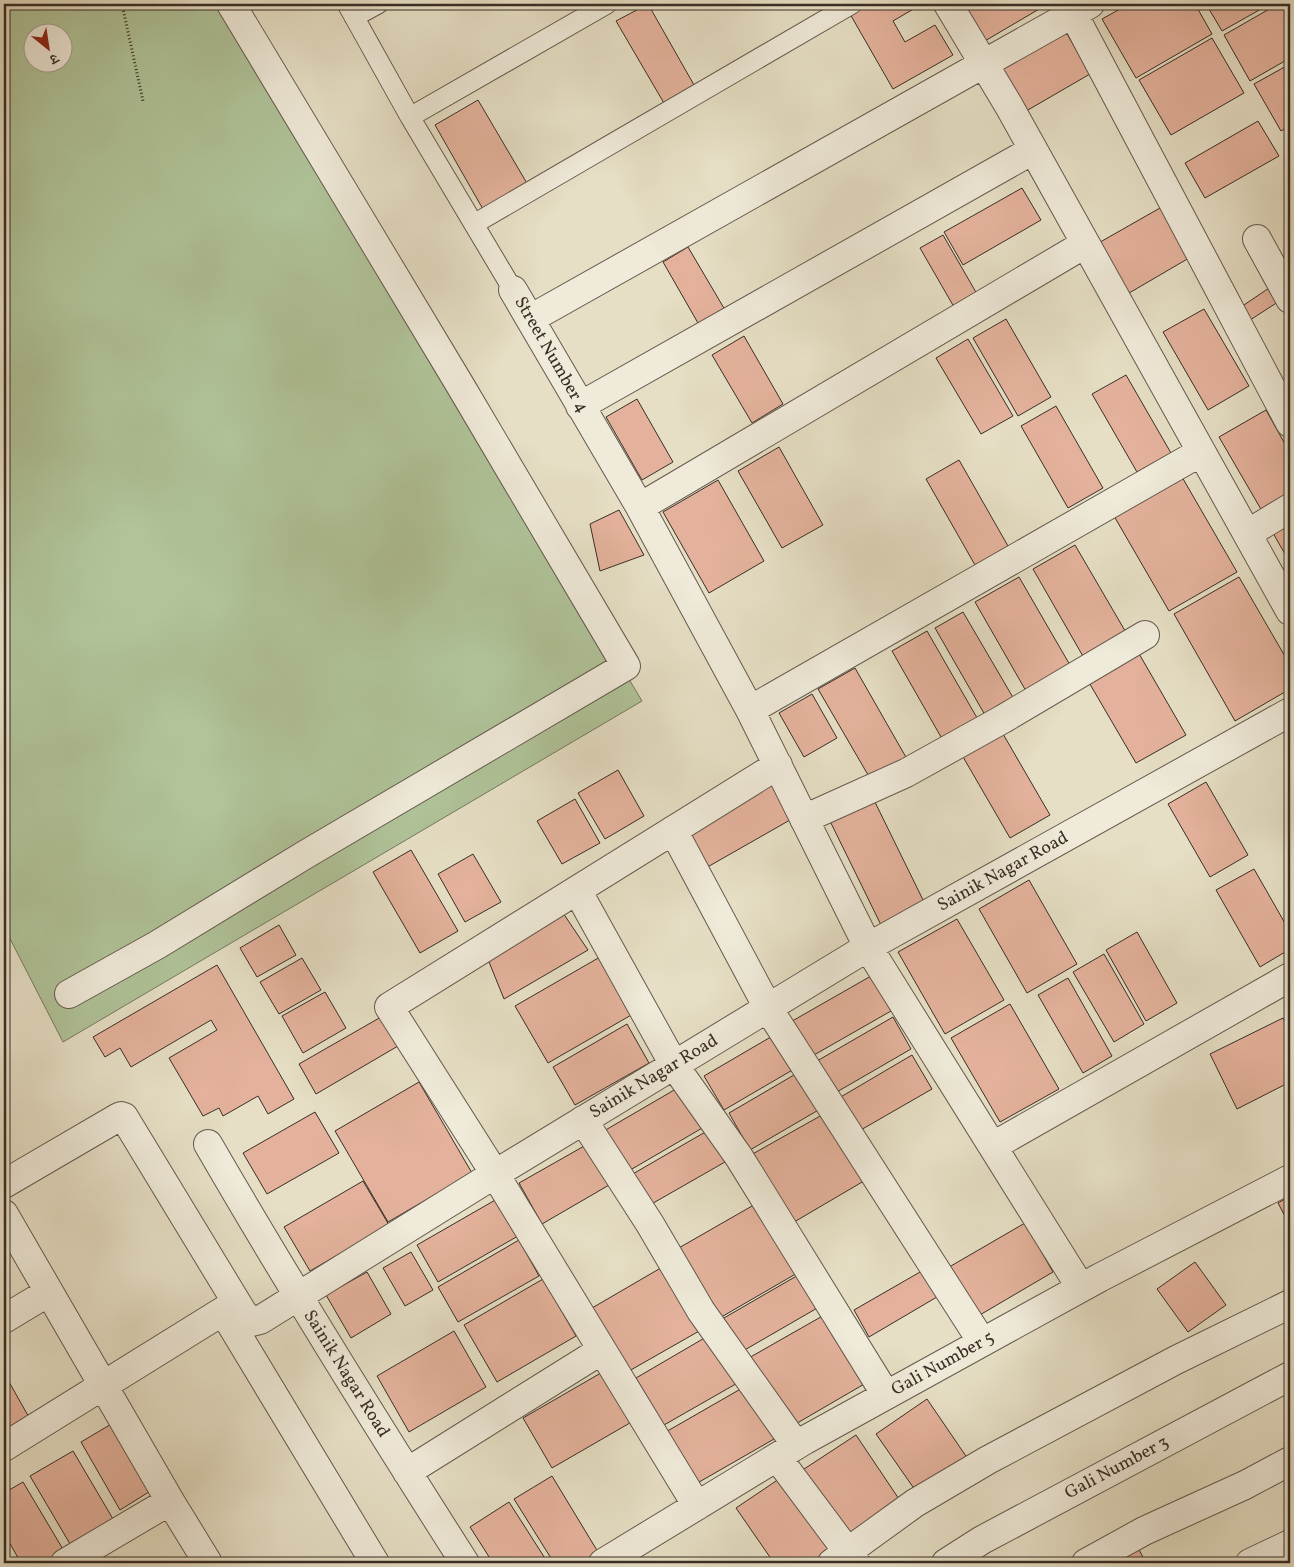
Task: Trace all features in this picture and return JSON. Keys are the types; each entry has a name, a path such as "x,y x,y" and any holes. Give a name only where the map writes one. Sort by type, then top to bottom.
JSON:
{"street":[{"path":"69,994 157,945 308,853 626,666 231,4"},
{"path":"948,4 1086,244 1290,611"},
{"path":"530,320 983,63 1077,7 1290,422"},
{"path":"580,406 1033,150"},
{"path":"1257,238 1290,299"},
{"path":"640,508 1086,244"},
{"name":"Street Number 4","path":"512,290 640,508 750,710 868,947 1081,1288"},
{"path":"750,710 1201,452"},
{"path":"1247,534 1290,508"},
{"path":"804,819 906,773 1003,719 1145,634"},
{"name":"Sainik Nagar Road","path":"465,1563 298,1296 868,947 1290,712"},
{"path":"697,1506 495,1174 389,1007 778,766"},
{"path":"673,830 768,1008 982,1342"},
{"path":"577,890 674,1065 739,1156 886,1396"},
{"path":"993,1146 1290,977"},
{"path":"4,1184 117,1118 124,1117 375,1563"},
{"path":"583,1120 650,1224 787,1451 845,1560 915,1503 988,1460 1176,1360 1290,1304"},
{"path":"208,1144 298,1296 260,1320 252,1322 243,1313 230,1307"},
{"name":"Gali Number 5","path":"603,1563 787,1451 982,1342 1290,1179"},
{"path":"4,1214 170,1501 208,1563"},
{"path":"4,1319 49,1292"},
{"path":"4,1447 230,1307"},
{"path":"407,1472 602,1350"},
{"name":"Gali Number 3","path":"946,1563 982,1540 1290,1376"},
{"path":"1086,1563 1144,1531 1245,1485 1290,1461"},
{"path":"65,1563 170,1501"},
{"path":"1250,1563 1290,1544"}],"lane":[{"path":"351,10 378,4"},
{"path":"410,117 607,4"},
{"path":"474,224 852,4"},
{"name":"Street Number 4","path":"351,10 410,117 512,290"}],"path":[{"path":"122,4 143,102"}],"green space":[{"path":"4,4 226,4 642,701 63,1042 4,927"}],"building":[{"path":"648,4 698,92 668,110 616,21"},
{"path":"852,4 922,4 893,21 905,42 935,25 953,55 893,89 846,7"},
{"path":"957,4 1045,4 1046,5 978,45"},
{"path":"1129,4 1195,4 1212,34 1136,78 1102,19"},
{"path":"1206,4 1270,4 1222,31"},
{"path":"1278,4 1285,4 1290,13 1290,58 1250,81 1224,35"},
{"path":"1066,32 1090,74 1021,114 997,71"},
{"path":"1212,38 1244,93 1171,135 1139,80"},
{"path":"1290,64 1290,126 1281,131 1254,84"},
{"path":"478,100 528,185 484,211 435,125"},
{"path":"1258,121 1279,156 1205,198 1185,163"},
{"path":"1022,188 1041,220 963,265 944,232"},
{"path":"1160,208 1189,258 1124,296 1095,245"},
{"path":"943,235 977,294 954,307 920,248"},
{"path":"688,247 728,315 702,330 663,262"},
{"path":"1272,286 1281,300 1247,322 1238,309"},
{"path":"1204,309 1249,386 1208,410 1163,332"},
{"path":"1006,319 1051,397 1018,416 973,338"},
{"path":"744,336 783,404 752,423 712,355"},
{"path":"968,339 1013,416 981,434 936,358"},
{"path":"1126,375 1171,453 1137,472 1092,394"},
{"path":"637,399 673,462 642,480 606,417"},
{"path":"1056,406 1103,488 1068,508 1021,426"},
{"path":"1266,410 1290,453 1290,495 1262,511 1219,437"},
{"path":"779,447 823,525 782,548 738,471"},
{"path":"959,460 1008,546 975,565 926,479"},
{"path":"1182,477 1237,572 1169,611 1114,516"},
{"path":"718,480 764,561 709,593 663,512"},
{"path":"619,510 644,555 600,571 590,524"},
{"path":"1290,524 1290,563 1273,533"},
{"path":"1075,545 1131,641 1088,665 1033,569"},
{"path":"1019,577 1074,672 1030,698 975,602"},
{"path":"1239,577 1290,665 1290,689 1235,721 1174,614"},
{"path":"963,612 1018,706 989,722 935,628"},
{"path":"927,631 980,723 945,744 892,651"},
{"path":"1134,645 1186,735 1136,763 1084,674"},
{"path":"855,668 907,759 871,780 818,689"},
{"path":"812,694 837,738 804,757 779,713"},
{"path":"999,727 1050,815 1010,838 959,750"},
{"path":"618,770 644,816 605,839 578,793"},
{"path":"774,776 797,816 704,869 681,830"},
{"path":"1206,782 1248,855 1210,877 1168,804"},
{"path":"871,794 927,908 883,929 827,815"},
{"path":"575,799 600,843 562,864 537,821"},
{"path":"411,850 458,931 420,953 373,872"},
{"path":"473,854 501,902 465,922 438,874"},
{"path":"1254,869 1290,932 1290,949 1260,967 1216,890"},
{"path":"1029,880 1077,964 1027,993 979,909"},
{"path":"563,913 588,950 504,999 487,957"},
{"path":"957,919 1004,1000 945,1034 898,952"},
{"path":"279,925 296,955 257,977 240,948"},
{"path":"1137,932 1177,1003 1146,1021 1106,950"},
{"path":"1104,954 1144,1024 1114,1042 1073,972"},
{"path":"600,957 633,1014 548,1063 515,1006"},
{"path":"302,958 321,990 279,1014 260,982"},
{"path":"217,965 294,1099 268,1114 258,1096 223,1116 219,1108 203,1116 169,1058 217,1030 211,1020 131,1067 120,1048 105,1057 93,1037"},
{"path":"871,976 891,1011 807,1059 787,1024"},
{"path":"1068,978 1112,1056 1083,1073 1038,995"},
{"path":"325,992 346,1028 303,1053 282,1016"},
{"path":"1010,1004 1059,1089 1000,1122 951,1038"},
{"path":"381,1017 398,1046 316,1094 299,1064"},
{"path":"893,1017 911,1049 835,1093 817,1061"},
{"path":"1283,1018 1290,1032 1290,1082 1237,1109 1210,1054"},
{"path":"627,1024 649,1063 575,1105 553,1067"},
{"path":"781,1031 801,1065 724,1110 704,1076"},
{"path":"912,1055 932,1089 859,1131 839,1098"},
{"path":"806,1068 827,1105 750,1150 729,1113"},
{"path":"419,1082 472,1173 388,1222 335,1131"},
{"path":"681,1086 704,1127 620,1176 597,1135"},
{"path":"315,1112 339,1153 267,1194 243,1153"},
{"path":"822,1115 869,1178 789,1225 749,1156"},
{"path":"707,1131 725,1162 648,1206 631,1175"},
{"path":"593,1141 616,1181 542,1224 519,1183"},
{"path":"363,1181 389,1225 310,1271 284,1227"},
{"path":"1290,1196 1290,1226 1278,1203"},
{"path":"497,1199 518,1236 438,1282 417,1245"},
{"path":"759,1202 799,1272 711,1323 670,1253"},
{"path":"1025,1223 1053,1272 973,1319 944,1270"},
{"path":"519,1240 539,1276 458,1322 438,1287"},
{"path":"411,1252 433,1290 405,1306 383,1268"},
{"path":"671,1262 708,1326 629,1371 592,1308"},
{"path":"1195,1262 1226,1305 1188,1332 1157,1289"},
{"path":"927,1268 942,1294 869,1337 854,1310"},
{"path":"367,1272 391,1314 351,1338 326,1295"},
{"path":"800,1274 819,1307 736,1355 717,1322"},
{"path":"543,1279 576,1336 497,1382 464,1325"},
{"path":"826,1314 866,1383 787,1429 747,1359"},
{"path":"454,1331 486,1387 409,1432 377,1376"},
{"path":"713,1333 741,1381 664,1425 636,1378"},
{"path":"606,1370 635,1420 552,1468 523,1418"},
{"path":"4,1373 35,1428 4,1446"},
{"path":"751,1383 781,1435 694,1485 664,1433"},
{"path":"927,1399 972,1465 922,1500 876,1434"},
{"path":"113,1423 152,1490 120,1510 81,1442"},
{"path":"856,1435 905,1508 847,1546 798,1473"},
{"path":"73,1451 116,1524 73,1549 30,1476"},
{"path":"788,1473 842,1554 828,1563 774,1563 736,1508"},
{"path":"552,1476 598,1552 579,1563 554,1563 514,1499"},
{"path":"23,1482 67,1556 54,1563 21,1563 4,1533 4,1493"},
{"path":"509,1502 548,1563 493,1563 470,1527"},
{"path":"1134,1540 1146,1563 1091,1563"}]}
